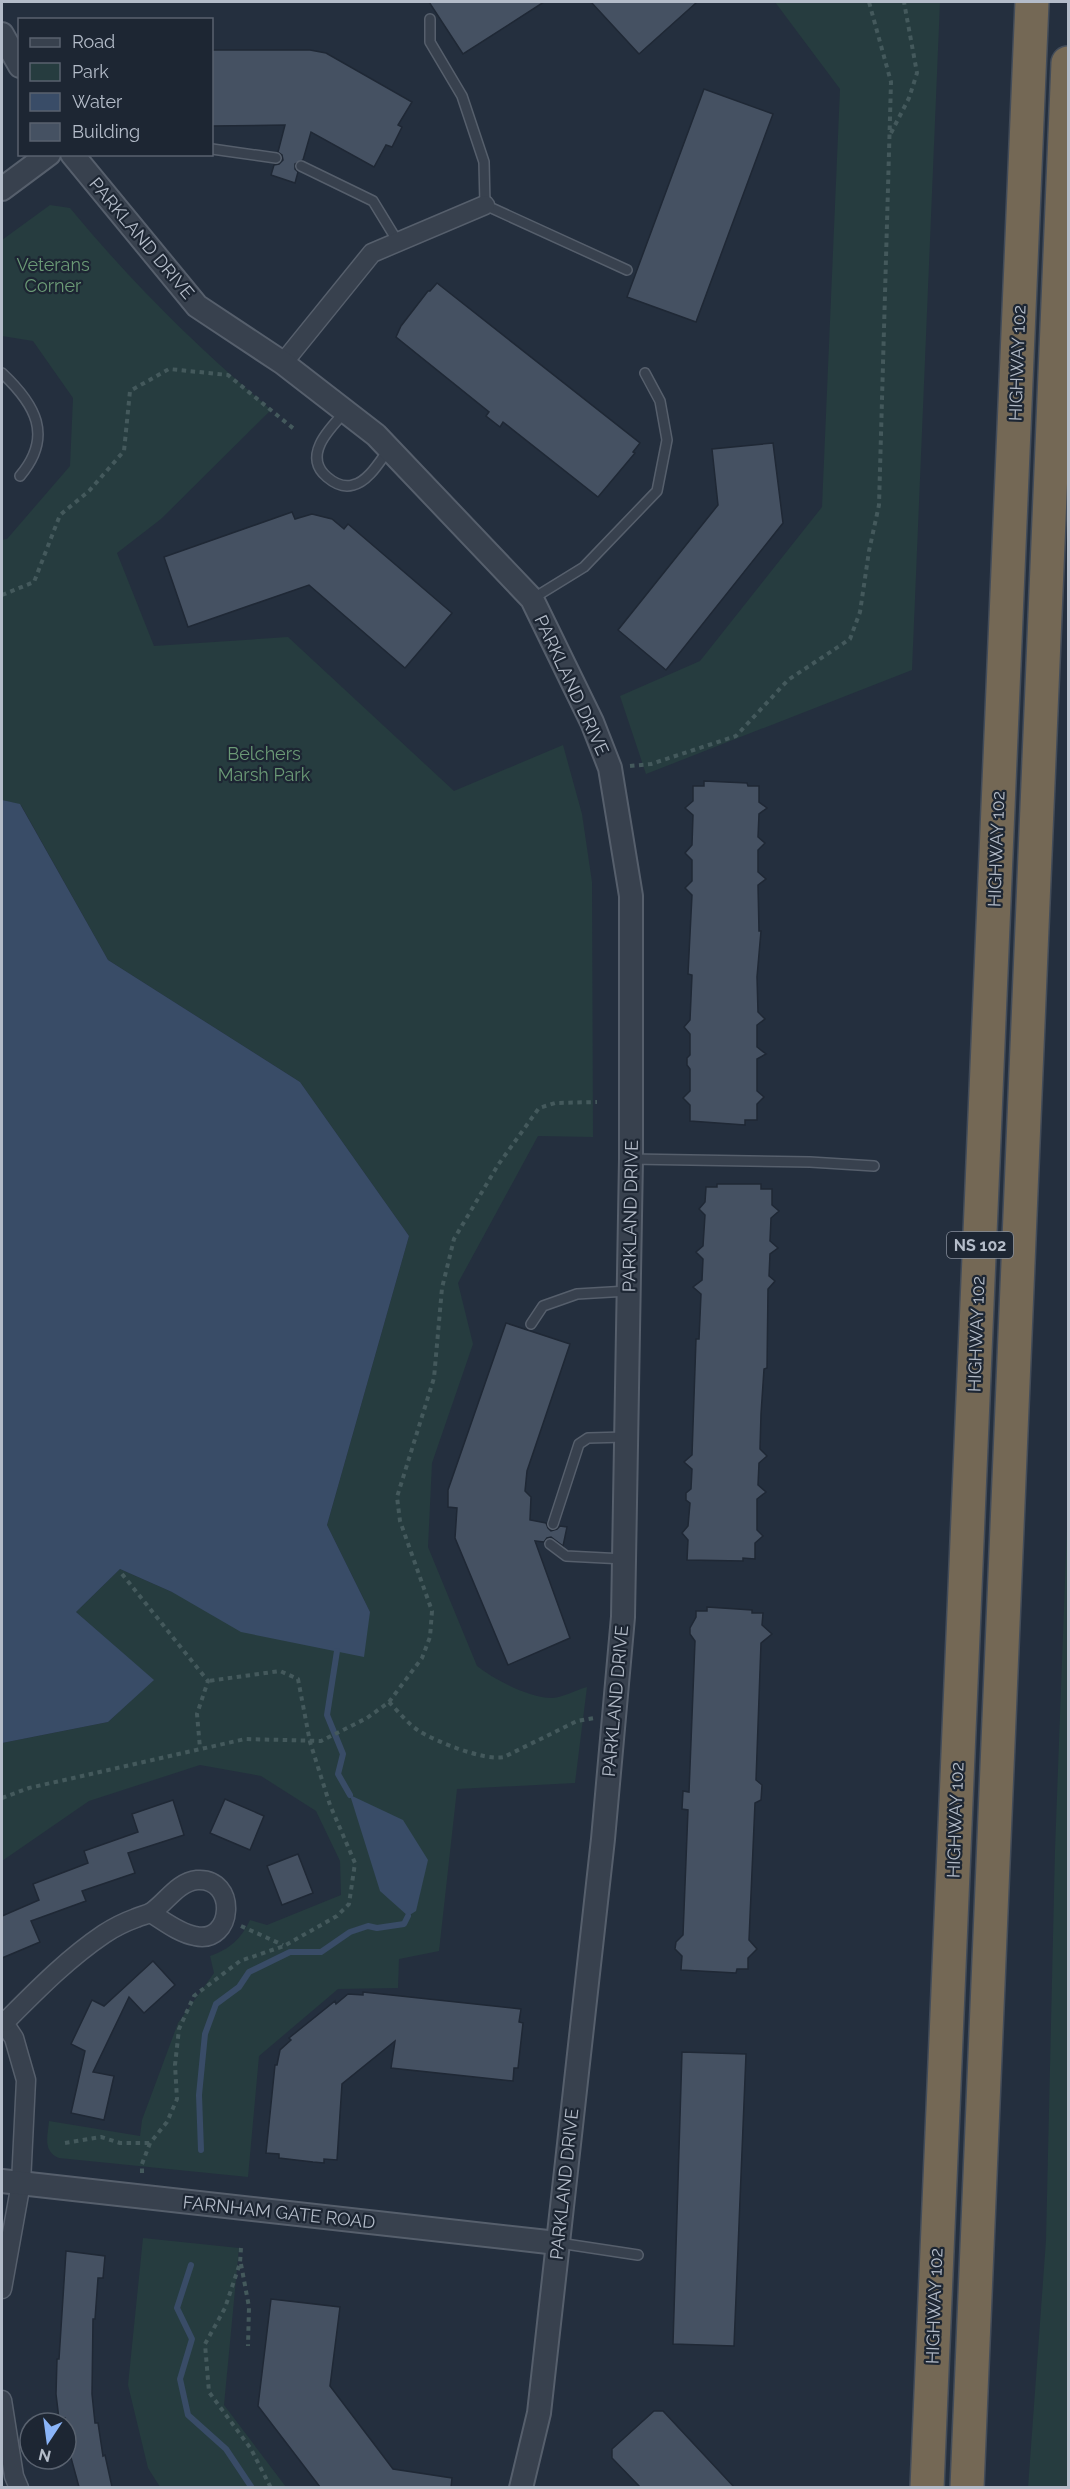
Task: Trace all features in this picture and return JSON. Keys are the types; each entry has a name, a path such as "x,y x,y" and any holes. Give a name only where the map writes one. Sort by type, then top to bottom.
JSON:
{"highway":[{"name":"HIGHWAY 102","path":"927,2487 1032,2"},
{"name":"NS 102","path":"967,2487 1068,63"}],"street":[{"path":"2,34 18,62"},
{"path":"2,189 46,156"},
{"name":"PARKLAND DRIVE","path":"74,156 197,306 283,363 389,449 532,599 592,722 610,768 631,896 631,1159 623,1617 603,1839 538,2414 521,2487"},
{"path":"283,363 372,254 484,205"},
{"path":"2,2289 11,2182 26,2080 14,2038 3,2021 68,1960 106,1933 151,1913 175,1890 185,1884 196,1880 210,1882 220,1889 226,1899 226,1920 220,1929 210,1935 196,1937 151,1913"},
{"name":"FARNHAM GATE ROAD","path":"11,2182 557,2243"},
{"path":"2,2400 14,2476 19,2487"}],"lane":[{"path":"430,19 430,42 462,96 484,162 484,205 627,270"},
{"path":"213,149 276,158"},
{"path":"301,165 374,201 398,242"},
{"path":"2,373 21,391 35,413 39,443 32,463 20,476"},
{"path":"532,599 584,567 657,491 667,440 660,401 645,373"},
{"path":"345,411 324,434 316,454 320,472 335,484 353,485 370,474 389,449"},
{"path":"631,1159 810,1162 874,1166"},
{"path":"531,1324 543,1306 577,1294 628,1291"},
{"path":"553,1524 579,1444 588,1437 626,1437"},
{"path":"550,1544 566,1556 624,1559"},
{"path":"557,2243 638,2255"}],"path":[{"path":"610,768 651,764 736,736 788,680 850,639 860,612 869,551 879,505 891,82 869,2"},
{"path":"889,136 909,98 917,73 904,2"},
{"path":"2,595 34,582 60,515 89,491 124,451 130,391 169,369 228,375 294,429"},
{"path":"2,1798 29,1788 244,1740 321,1741 367,1718 389,1702 422,1658 432,1620 432,1611 400,1521 397,1497 434,1378 442,1288 454,1239 498,1165 539,1108 555,1103 597,1102"},
{"path":"122,1574 208,1681"},
{"path":"142,2173 142,2164 150,2143 168,2121 177,2099 175,2065 179,2029 194,1996 240,1961 284,1946 337,1916 349,1904 355,1863 330,1805 310,1742 298,1679 280,1671 208,1681"},
{"path":"200,1748 197,1714 208,1681"},
{"path":"389,1702 418,1731 455,1747 496,1758 504,1757 577,1721 615,1715"},
{"path":"226,1920 284,1946"},
{"path":"64,2143 101,2137 120,2143 150,2143"},
{"path":"241,2248 240,2263 225,2308 205,2344 209,2392 251,2449 271,2487"},
{"path":"240,2263 249,2307 248,2346"}],"green space":[{"path":"775,2 940,2 912,670 646,774 620,696 700,661 822,507 840,89"},
{"name":"Belchers Marsh Park","path":"50,205 70,208 117,263 166,313 271,410 161,519 117,553 154,646 288,637 454,791 563,745 582,814 592,882 593,1137 538,1136 458,1283 473,1344 432,1463 428,1547 477,1666 512,1687 542,1697 560,1697 587,1687 575,1783 457,1789 439,1951 399,1959 398,1988 338,1989 259,2056 248,2177 59,2158 48,2147 49,2121 140,2136 142,2120 178,2023 214,1973 210,1956 234,1942 243,1933 250,1920 267,1925 341,1895 340,1861 316,1811 261,1776 200,1765 89,1801 2,1861 2,1743 108,1722 153,1680 76,1612 120,1569 172,1592 370,1612 327,1525 409,1236 300,1082 108,960 21,805 2,800 2,540 7,539 70,466 73,398 33,341 2,336 2,240"},
{"path":"1068,1500 1068,2487 1028,2488 1046,2240 1055,1850"},
{"path":"143,2238 239,2248 224,2405 286,2487 160,2487 148,2468 128,2385"}],"water":[{"path":"2,800 20,804 108,960 300,1082 409,1236 327,1525 370,1612 364,1657 241,1632 172,1592 120,1569 76,1612 154,1680 108,1722 2,1743"},
{"path":"350,1795 403,1820 428,1860 416,1911 408,1916 380,1891"}],"building":[{"path":"429,2 544,2 463,54"},
{"path":"591,2 697,2 639,54"},
{"path":"213,50 310,50 326,53 412,102 398,125 402,127 392,147 386,145 374,167 311,132 303,160 295,164 298,172 295,183 271,175 274,165 283,160 282,155 278,152 285,125 213,126"},
{"path":"704,89 773,114 696,322 627,297"},
{"path":"437,283 640,443 633,452 635,453 598,497 503,422 500,427 486,416 489,412 396,337 401,326"},
{"path":"773,443 783,523 666,670 618,630 718,505 712,449"},
{"path":"292,512 295,519 312,514 332,519 344,529 348,524 452,613 405,668 309,585 188,627 164,557"},
{"path":"704,781 747,783 748,786 759,786 759,802 767,808 759,814 758,837 765,843 758,850 758,872 766,879 758,885 759,931 761,931 757,977 758,1012 765,1019 757,1025 757,1047 766,1054 757,1059 757,1091 764,1097 757,1104 757,1120 745,1120 745,1125 690,1121 690,1105 683,1098 690,1091 690,1069 687,1065 687,1058 690,1055 690,1034 684,1027 690,1020 692,975 688,974 692,895 685,888 692,881 692,860 685,853 692,845 693,815 685,808 693,801 693,786 704,786"},
{"path":"717,1184 761,1184 761,1189 772,1189 772,1205 779,1211 771,1218 770,1241 778,1248 770,1254 769,1276 775,1281 768,1289 767,1368 764,1369 761,1414 760,1449 767,1456 759,1463 758,1485 766,1492 757,1499 757,1530 763,1536 755,1543 755,1559 743,1558 743,1561 687,1560 688,1540 682,1533 688,1526 690,1503 686,1500 686,1493 691,1489 692,1469 684,1462 692,1455 696,1339 699,1339 701,1294 693,1287 702,1280 703,1259 696,1252 703,1246 705,1215 699,1209 705,1202 706,1187 717,1187"},
{"path":"506,1323 570,1344 527,1471 525,1491 531,1497 530,1520 546,1523 551,1531 560,1526 567,1527 563,1546 551,1537 544,1542 535,1541 570,1638 508,1665 455,1538 457,1508 448,1507 448,1490"},
{"path":"707,1607 752,1610 752,1613 763,1613 762,1625 772,1634 761,1643 756,1780 762,1785 761,1800 755,1803 749,1940 757,1949 748,1958 748,1969 737,1969 736,1973 681,1970 682,1956 675,1949 676,1942 683,1935 688,1810 682,1809 683,1791 689,1792 695,1641 690,1634 690,1628 696,1617 696,1611 707,1611"},
{"path":"225,1799 264,1816 250,1850 210,1833"},
{"path":"173,1800 184,1835 128,1853 135,1873 82,1891 86,1901 31,1921 40,1942 2,1958 2,1916 39,1900 33,1884 88,1863 84,1851 138,1832 132,1814"},
{"path":"298,1854 313,1893 282,1905 267,1866"},
{"path":"153,1961 175,1985 144,2013 129,1997 93,2072 114,2076 104,2120 71,2113 85,2051 71,2044 92,2000 104,2006"},
{"path":"363,1992 521,2009 519,2022 523,2023 518,2068 514,2068 513,2081 391,2068 395,2041 342,2084 337,2160 324,2159 324,2163 313,2162 279,2158 279,2154 266,2153 275,2065 277,2065 280,2050 291,2040 289,2038 335,2001 336,2004 348,1994 363,1995"},
{"path":"682,2052 746,2054 734,2346 673,2344"},
{"path":"66,2251 105,2256 103,2278 98,2278 95,2319 93,2319 92,2394 95,2423 98,2423 103,2456 105,2455 112,2487 79,2487 75,2471 78,2471 78,2411 58,2411 56,2394 57,2359 59,2359"},
{"path":"271,2299 340,2307 330,2386 393,2469 452,2478 451,2487 320,2487 258,2406"},
{"path":"654,2411 663,2411 734,2487 640,2487 612,2458 612,2449"}],"waterway":[{"path":"337,1651 327,1715 343,1754 338,1774 350,1795"},
{"path":"201,2150 199,2095 205,2034 216,2004 239,1987 249,1972 290,1952 321,1952 350,1932 368,1926 377,1928 404,1924 408,1916"},
{"path":"191,2265 177,2308 192,2339 180,2379 188,2415 226,2449 252,2488"}],"park label":[{"name":"Veterans Corner","path":"53,274"}]}
